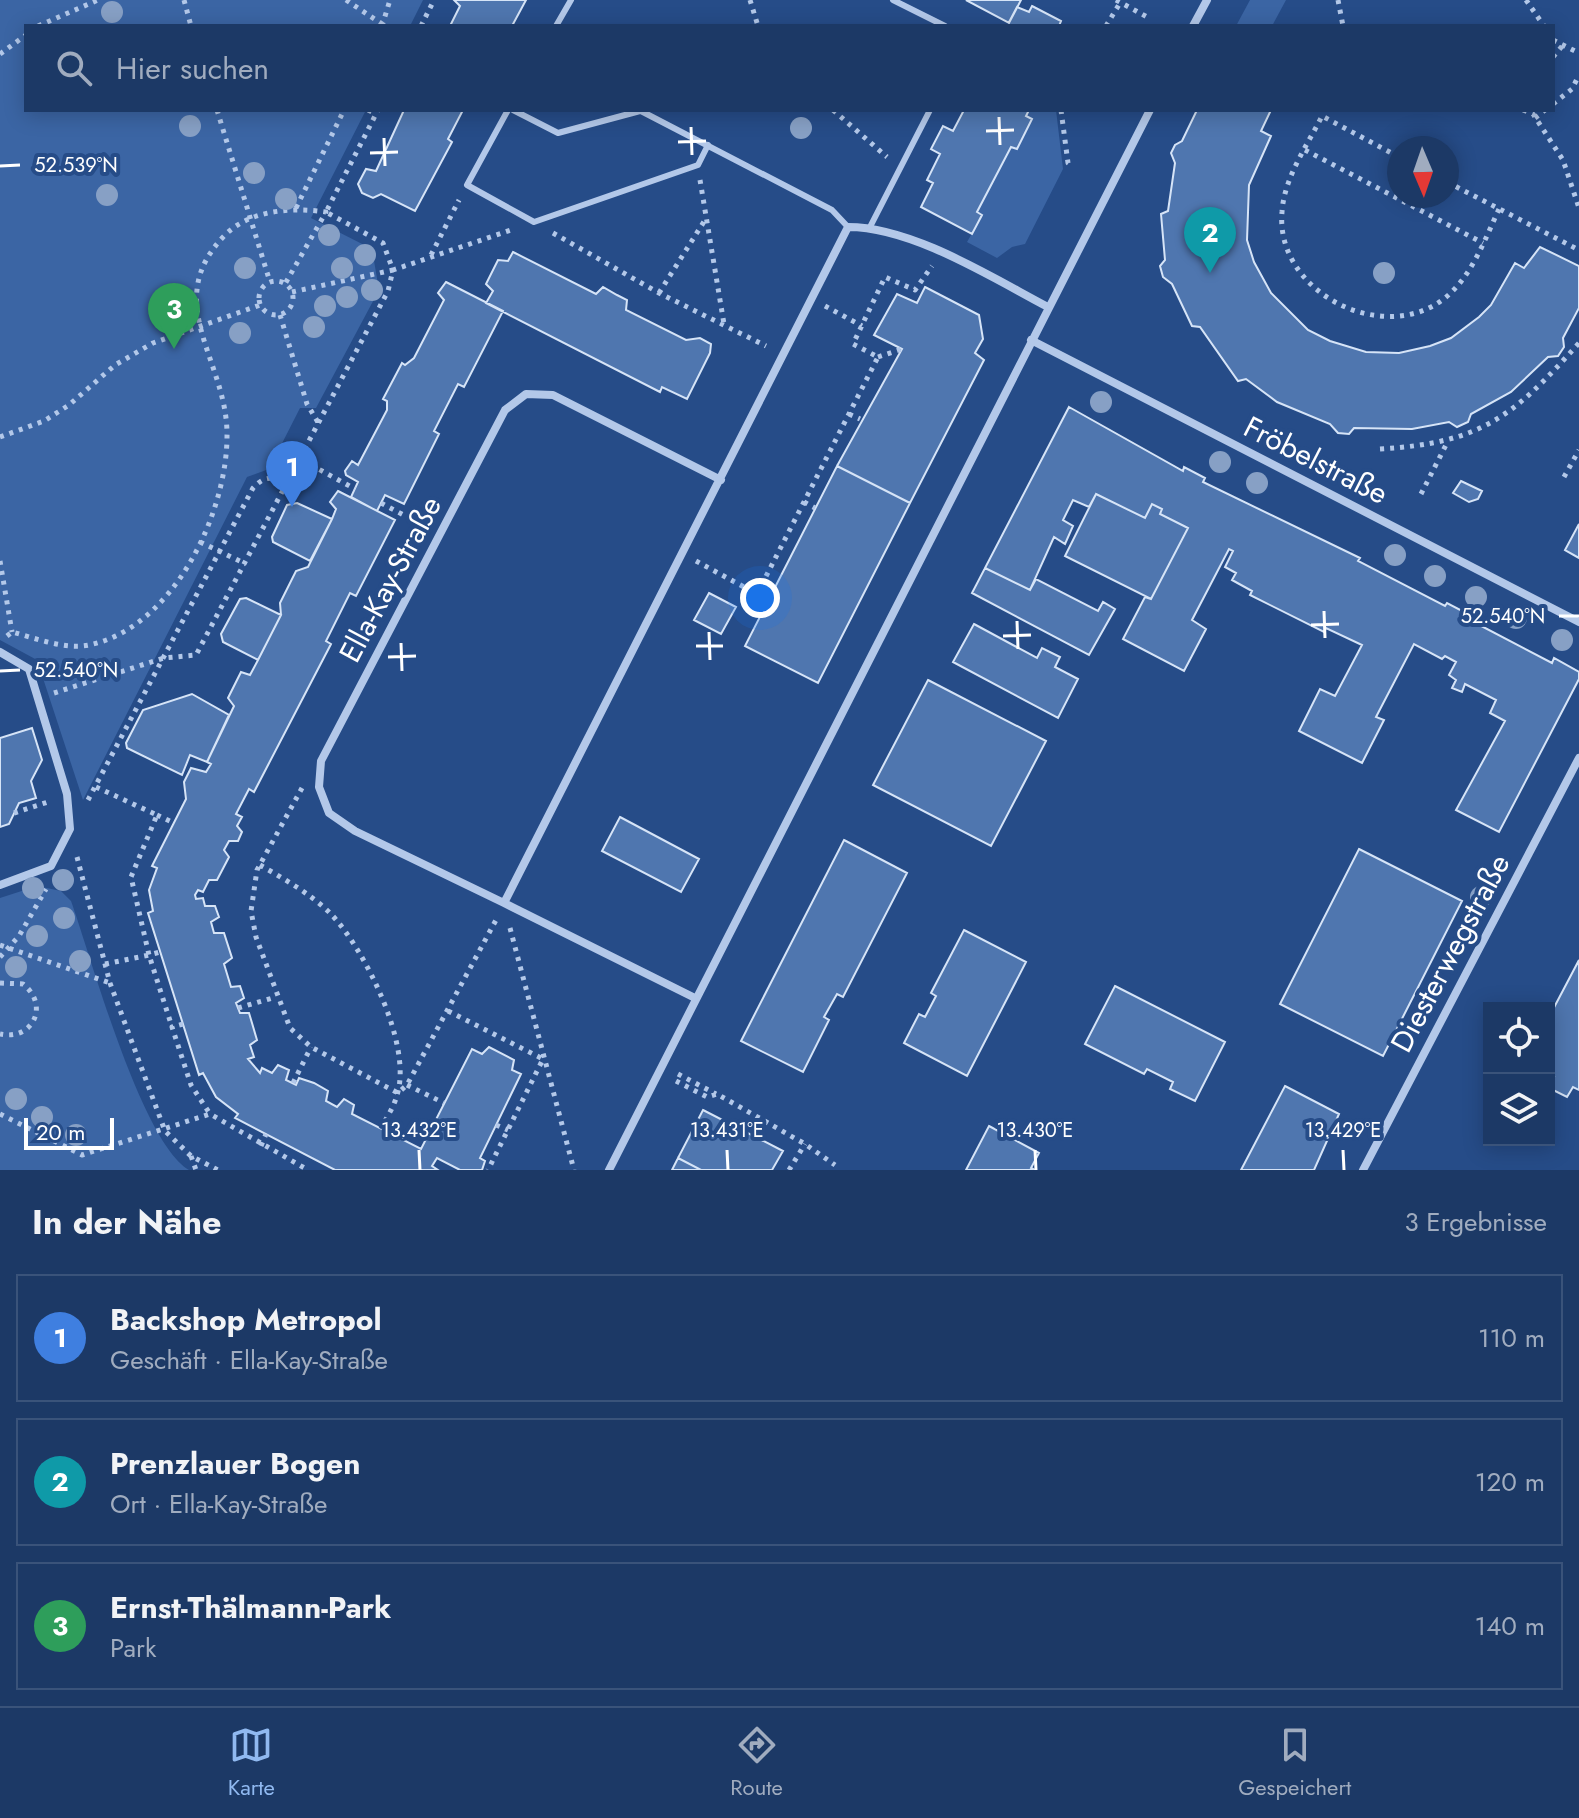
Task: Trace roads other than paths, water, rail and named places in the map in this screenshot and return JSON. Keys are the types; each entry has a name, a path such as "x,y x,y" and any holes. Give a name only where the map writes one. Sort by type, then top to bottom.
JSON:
{"street":[{"path":"1194,24 1207,0"},
{"path":"609,1170 695,998 842,720 1031,340 1149,112"},
{"path":"695,998 504,903 814,300 848,227 870,227 941,252 1048,307"},
{"name":"Fröbelstraße","path":"1031,340 1579,622"},
{"name":"Ella-Kay-Straße","path":"504,903 355,831 329,813 319,787 321,761 505,410 526,394 553,395 721,480"},
{"path":"0,652 29,669 67,796 70,829 51,866 0,885"},
{"name":"Diesterwegstraße","path":"1363,1170 1579,758"}],"lane":[{"path":"557,24 571,0"},
{"path":"893,0 941,24"},
{"path":"509,112 467,185 534,222 698,165 708,145"},
{"path":"514,112 558,133 633,112"},
{"path":"644,112 832,210 848,227"},
{"path":"870,227 929,112"}],"place":[{"name":"Prenzlauer Bogen","path":"1210,273"},
{"name":"Ernst-Thälmann-Park","path":"174,349"},
{"name":"Backshop Metropol","path":"292,507"}]}
